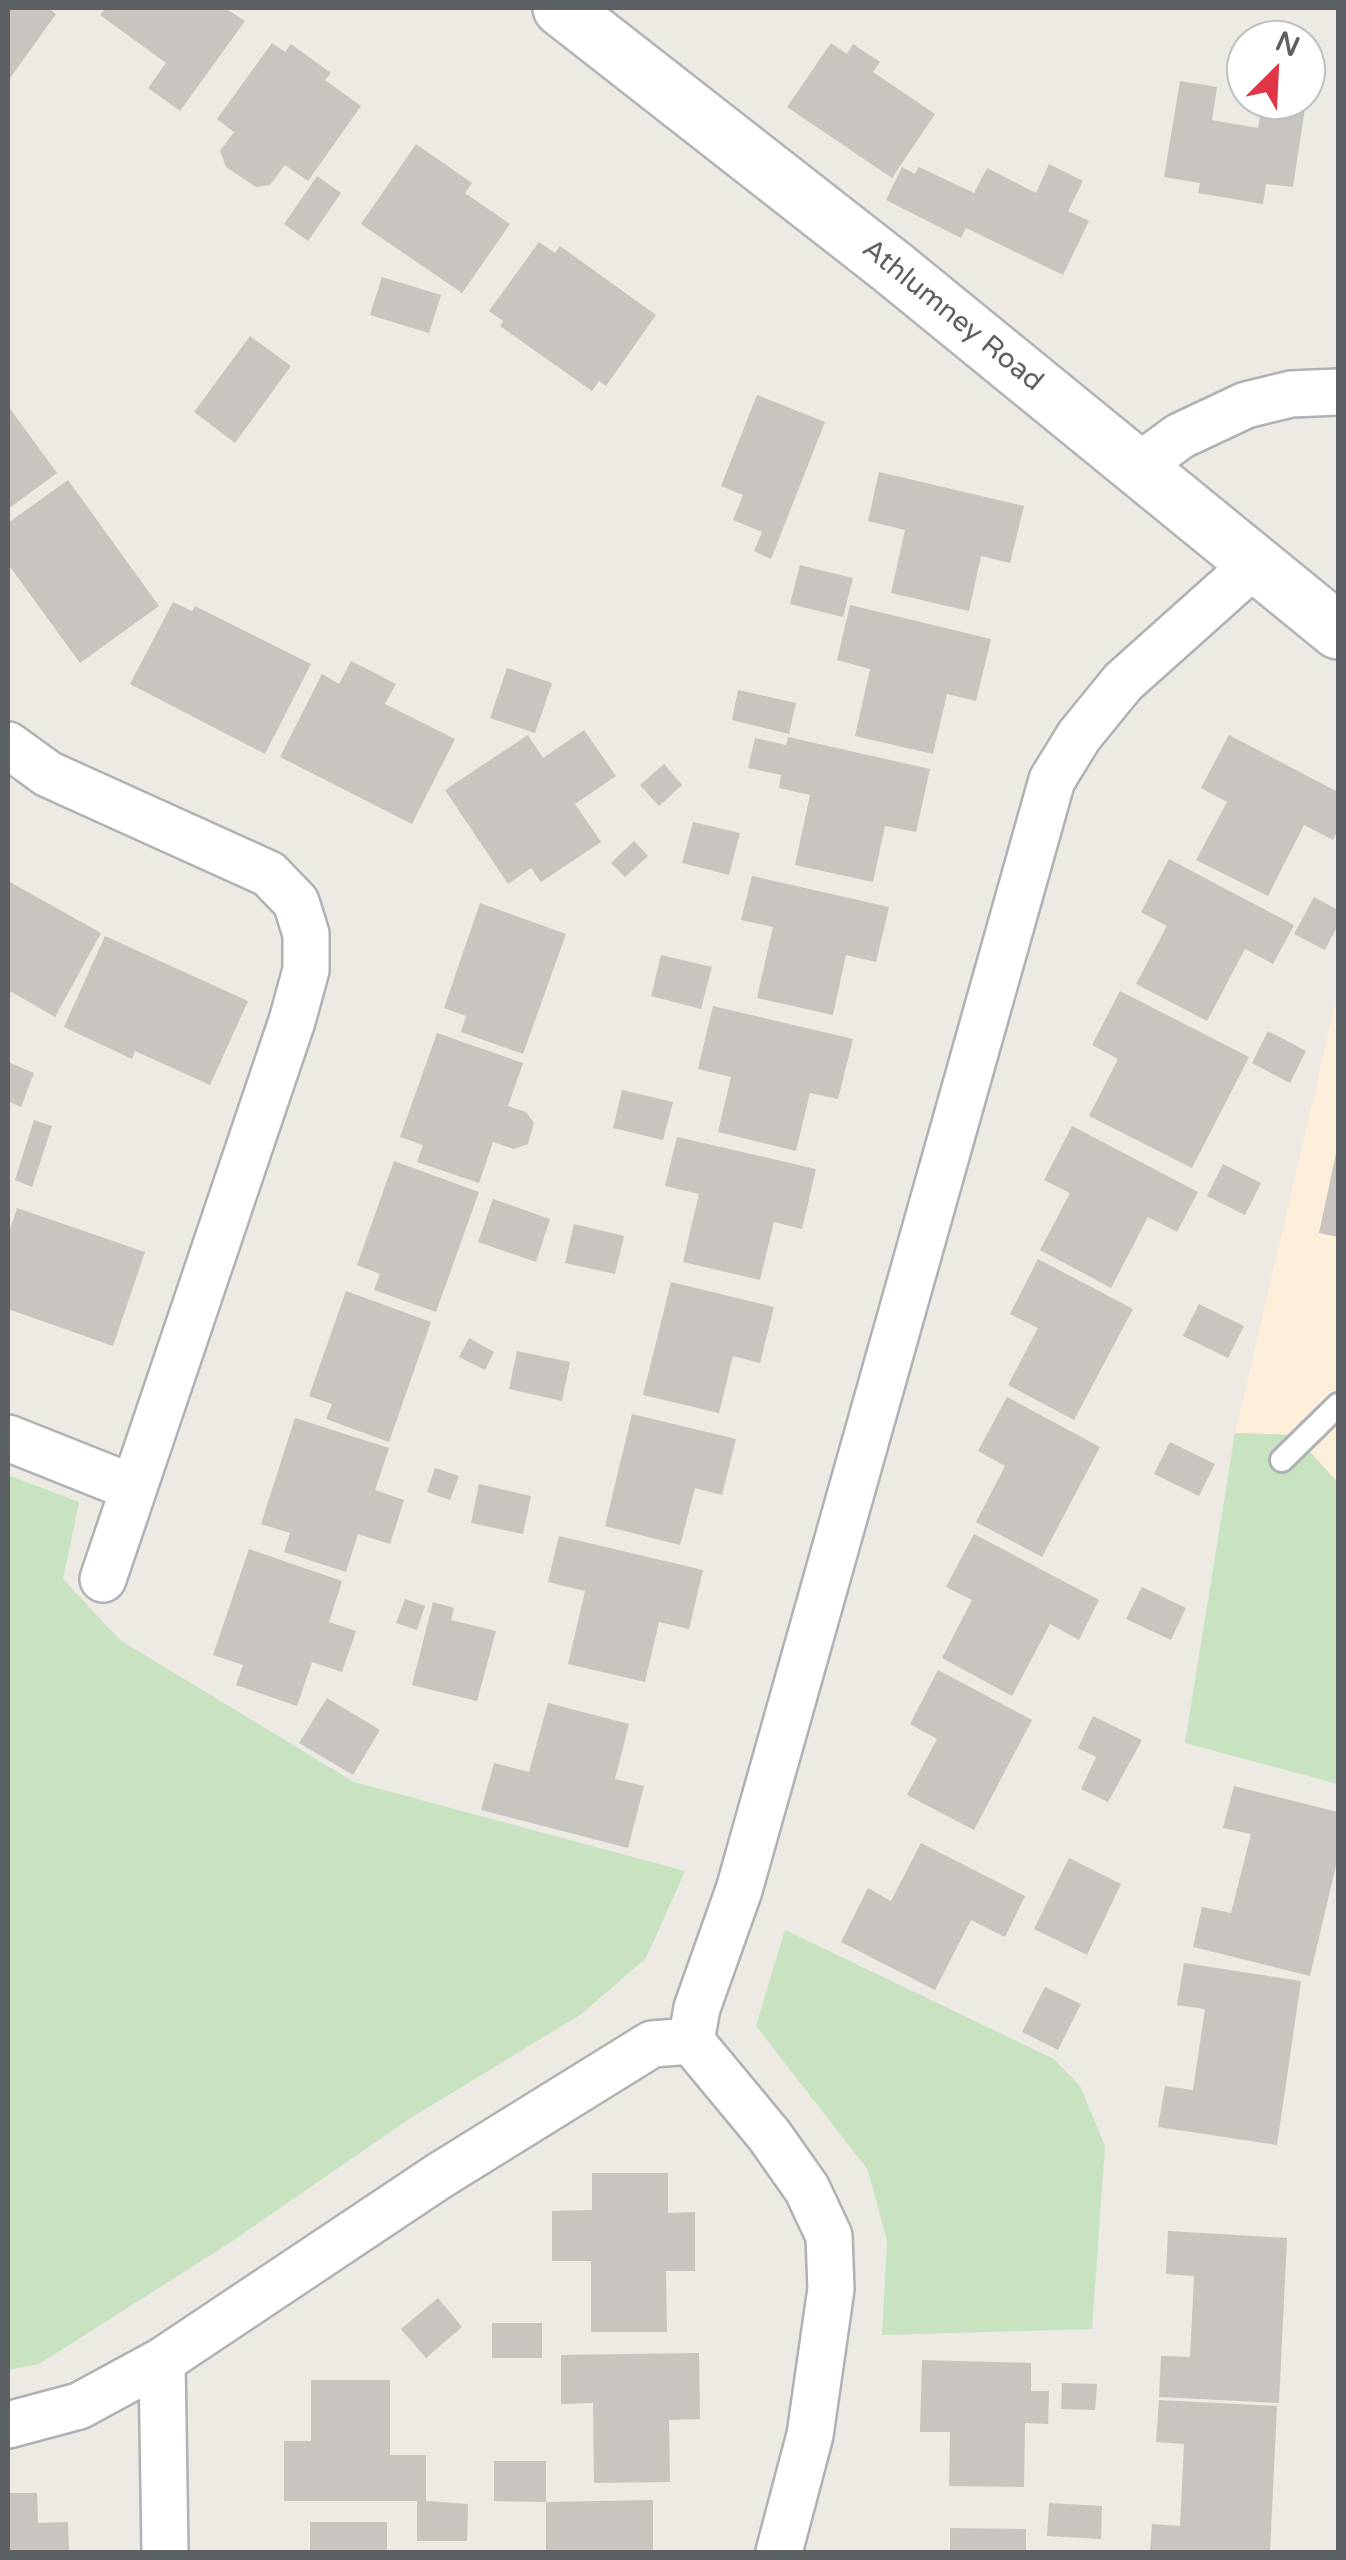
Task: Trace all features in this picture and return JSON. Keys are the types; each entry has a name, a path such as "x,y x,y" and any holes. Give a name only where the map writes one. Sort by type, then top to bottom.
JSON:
{"main road":[{"name":"Athlumney Road","path":"561,8 1140,466 1338,631"}],"street":[{"path":"1140,466 1180,436 1246,405 1292,394 1338,392"},
{"path":"691,2040 697,2008 738,1890 1052,780 1079,736 1123,682 1256,563"},
{"path":"8,745 48,774 269,874 296,902 306,934 306,970 292,1020 103,1579"},
{"path":"8,1438 131,1487"},
{"path":"8,2425 79,2406 162,2360 439,2176 652,2044 691,2040"},
{"path":"691,2040 769,2134 807,2189 829,2236 831,2289 810,2435 778,2552"},
{"path":"162,2360 165,2552"}],"lane":[{"path":"1282,1460 1338,1405"}],"shaded area":[{"path":"1338,991 1338,1483 1295,1435 1235,1433"}],"green space":[{"path":"1235,1433 1295,1435 1338,1483 1338,1784 1185,1743"},
{"path":"8,1475 79,1502 63,1579 120,1640 354,1782 685,1871 646,1958 580,2015 409,2119 228,2244 39,2364 8,2370"},
{"path":"785,1930 1054,2059 1080,2086 1105,2146 1092,2329 882,2335 887,2241 868,2170 756,2026"}],"building":[{"path":"8,8 48,8 56,14 8,81"},
{"path":"106,8 225,8 245,21 180,111 148,88 166,63 100,15"},
{"path":"272,43 285,52 291,44 331,73 325,80 361,106 308,181 285,165 270,185 256,187 226,167 220,151 234,132 217,119"},
{"path":"831,43 847,54 853,44 880,62 873,72 935,114 892,178 787,107"},
{"path":"1180,81 1217,87 1212,120 1258,128 1259,120 1303,120 1293,187 1266,184 1263,204 1198,193 1200,183 1164,177"},
{"path":"416,144 472,183 465,193 510,224 462,293 361,224"},
{"path":"1049,164 1083,181 1068,211 1089,221 1063,275 966,228 961,238 886,200 902,167 915,174 919,167 974,193 987,168 1036,193"},
{"path":"317,176 341,193 308,241 284,224"},
{"path":"539,242 555,253 560,246 656,315 606,386 599,381 592,391 500,326 503,321 489,311"},
{"path":"382,277 441,295 429,333 370,315"},
{"path":"250,336 291,366 235,443 194,412"},
{"path":"757,395 825,422 771,559 754,551 762,532 733,520 743,495 721,486"},
{"path":"8,406 57,473 8,509"},
{"path":"879,472 1024,506 1010,563 981,556 969,611 891,593 905,530 868,521"},
{"path":"68,480 159,606 80,663 8,564 8,523"},
{"path":"800,565 853,578 843,617 790,604"},
{"path":"173,602 192,611 195,606 311,664 265,754 130,684"},
{"path":"850,605 991,639 976,701 947,694 933,754 855,736 870,669 837,660"},
{"path":"351,661 396,684 385,704 455,739 412,824 280,757 322,674 339,684"},
{"path":"507,668 552,683 535,733 490,718"},
{"path":"738,690 796,703 789,734 732,720"},
{"path":"584,730 616,776 575,804 601,842 541,882 531,868 508,884 445,790 528,735 543,758"},
{"path":"1229,735 1338,792 1338,830 1333,840 1304,825 1268,896 1196,860 1227,802 1201,788"},
{"path":"788,737 930,769 916,832 885,826 873,882 795,865 810,795 779,788 781,775 748,768 755,738 786,745"},
{"path":"664,764 682,785 659,806 640,785"},
{"path":"693,822 740,833 729,875 682,863"},
{"path":"634,841 648,856 625,877 611,863"},
{"path":"1169,859 1294,925 1273,964 1245,949 1207,1021 1136,984 1167,926 1141,912"},
{"path":"752,876 889,907 876,962 846,955 833,1015 757,998 773,927 741,920"},
{"path":"8,881 101,933 55,1017 8,990"},
{"path":"1314,897 1338,910 1338,925 1325,950 1294,934"},
{"path":"480,903 566,934 523,1054 461,1032 466,1016 444,1008"},
{"path":"105,936 248,1001 210,1085 135,1051 132,1059 64,1027"},
{"path":"661,955 712,967 701,1009 651,996"},
{"path":"1120,991 1249,1057 1192,1168 1089,1116 1118,1059 1092,1045"},
{"path":"713,1006 853,1039 838,1099 810,1093 796,1151 718,1132 731,1077 698,1069"},
{"path":"1268,1031 1306,1051 1290,1083 1252,1063"},
{"path":"437,1033 523,1063 508,1106 526,1112 534,1123 528,1144 514,1149 493,1142 479,1183 417,1162 423,1145 400,1137"},
{"path":"8,1062 34,1073 21,1107 8,1101"},
{"path":"622,1090 673,1102 663,1140 613,1128"},
{"path":"34,1120 52,1126 32,1187 15,1180"},
{"path":"1072,1126 1198,1192 1177,1232 1148,1217 1111,1288 1040,1250 1070,1193 1044,1180"},
{"path":"677,1137 816,1169 802,1229 774,1222 760,1280 683,1262 699,1194 665,1186"},
{"path":"1338,1149 1338,1237 1319,1233"},
{"path":"394,1161 479,1192 436,1312 374,1290 380,1274 357,1265"},
{"path":"1223,1164 1261,1183 1245,1215 1207,1196"},
{"path":"493,1199 550,1219 536,1262 478,1242"},
{"path":"17,1208 145,1252 113,1346 8,1309 8,1236"},
{"path":"574,1224 624,1236 615,1274 565,1263"},
{"path":"1038,1259 1133,1309 1074,1420 1008,1385 1038,1328 1010,1314"},
{"path":"671,1282 774,1307 760,1363 733,1356 719,1413 643,1395"},
{"path":"346,1291 431,1322 389,1442 326,1419 332,1404 309,1396"},
{"path":"1199,1304 1244,1326 1228,1358 1183,1336"},
{"path":"469,1338 494,1352 485,1370 459,1357"},
{"path":"517,1351 570,1362 562,1401 509,1389"},
{"path":"1007,1397 1100,1447 1042,1557 976,1522 1005,1466 978,1451"},
{"path":"632,1414 736,1439 722,1495 695,1488 680,1545 605,1526"},
{"path":"295,1418 389,1448 375,1490 404,1500 390,1544 358,1534 346,1572 284,1552 290,1533 261,1524"},
{"path":"1170,1442 1215,1464 1199,1496 1154,1474"},
{"path":"435,1468 459,1476 450,1500 427,1492"},
{"path":"479,1484 531,1496 523,1534 471,1523"},
{"path":"974,1534 1099,1600 1079,1640 1050,1624 1012,1696 942,1658 972,1600 946,1587"},
{"path":"559,1536 703,1570 689,1629 659,1622 645,1682 568,1664 585,1591 548,1582"},
{"path":"249,1549 342,1581 329,1622 356,1631 342,1672 312,1662 297,1706 236,1685 243,1665 213,1655"},
{"path":"1142,1587 1186,1608 1171,1640 1126,1619"},
{"path":"405,1599 425,1606 417,1630 396,1623"},
{"path":"433,1602 454,1608 451,1620 496,1631 477,1701 412,1685"},
{"path":"938,1670 1032,1720 974,1830 907,1795 937,1739 910,1724"},
{"path":"327,1698 380,1730 353,1775 299,1743"},
{"path":"548,1703 629,1724 615,1779 644,1786 628,1848 481,1810 494,1763 529,1772"},
{"path":"1093,1716 1142,1740 1108,1802 1081,1789 1096,1757 1078,1748"},
{"path":"1234,1786 1338,1812 1338,1857 1310,1976 1193,1947 1202,1907 1231,1913 1251,1834 1223,1828"},
{"path":"921,1843 1025,1896 1005,1937 971,1920 935,1990 841,1942 868,1888 891,1901"},
{"path":"1069,1858 1121,1884 1087,1955 1034,1929"},
{"path":"1184,1963 1301,1981 1277,2145 1158,2127 1165,2086 1193,2090 1205,2009 1177,2005"},
{"path":"1045,1987 1081,2004 1058,2050 1022,2032"},
{"path":"592,2173 668,2173 668,2213 695,2212 695,2271 666,2271 667,2332 591,2332 591,2261 552,2261 552,2211 592,2210"},
{"path":"1168,2231 1287,2238 1279,2403 1159,2397 1161,2356 1190,2357 1194,2276 1166,2274"},
{"path":"438,2298 462,2327 426,2358 401,2329"},
{"path":"492,2323 542,2323 542,2358 492,2358"},
{"path":"699,2353 700,2419 669,2420 670,2482 594,2483 593,2403 561,2404 561,2355"},
{"path":"922,2360 1031,2363 1031,2391 1049,2391 1048,2424 1025,2423 1024,2487 949,2486 950,2432 920,2432"},
{"path":"311,2380 390,2380 390,2455 426,2455 426,2501 468,2504 467,2541 417,2541 417,2501 284,2501 284,2441 311,2441"},
{"path":"1062,2383 1097,2384 1095,2410 1061,2409"},
{"path":"1159,2400 1277,2406 1270,2552 1150,2552 1152,2524 1180,2526 1184,2444 1156,2442"},
{"path":"494,2461 546,2461 546,2502 494,2501"},
{"path":"8,2493 37,2493 38,2523 68,2522 69,2552 8,2552"},
{"path":"653,2500 653,2552 546,2552 546,2502"},
{"path":"1049,2503 1102,2506 1101,2539 1047,2536"},
{"path":"310,2522 387,2522 387,2552 310,2552"},
{"path":"950,2528 1026,2529 1026,2552 950,2552"}]}
